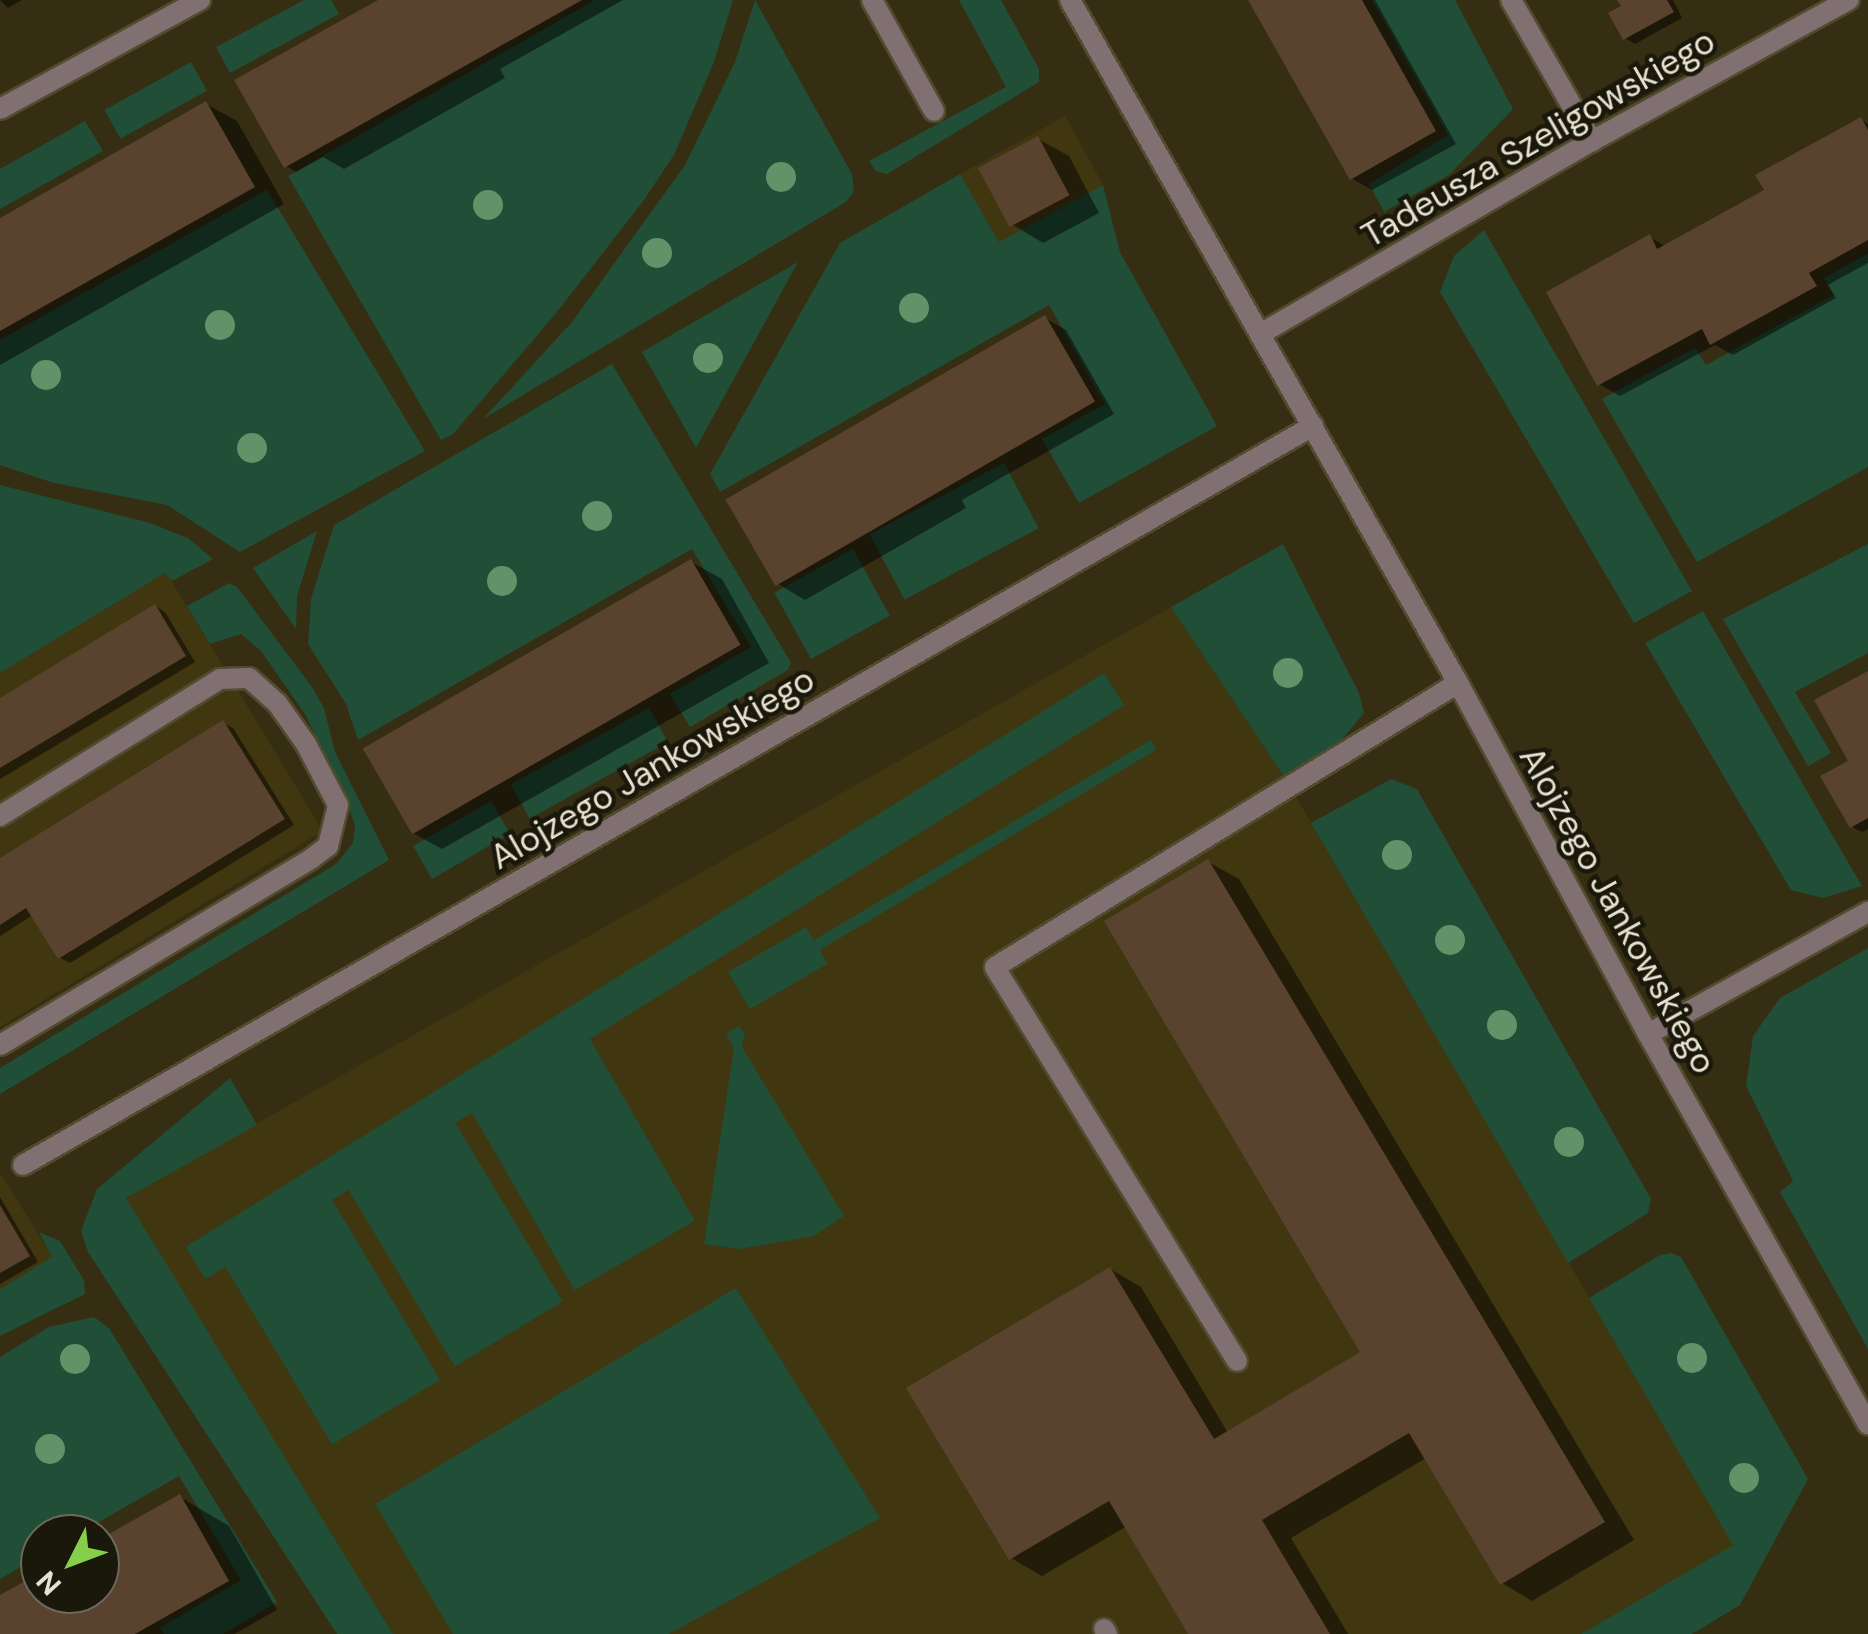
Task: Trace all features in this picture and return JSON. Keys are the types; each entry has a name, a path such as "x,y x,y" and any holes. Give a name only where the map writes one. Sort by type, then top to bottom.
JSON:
{"street":[{"path":"0,108 200,0"},
{"path":"872,0 934,111"},
{"name":"Alojzego Jankowskiego","path":"1070,0 1458,683 1648,1034 1868,1424"},
{"path":"1511,0 1592,140"},
{"name":"Tadeusza Szeligowskiego","path":"1260,334 1592,140 1849,0"},
{"name":"Alojzego Jankowskiego","path":"23,1165 1313,426"},
{"path":"0,816 220,679 249,678 276,703 306,744 338,805 328,846 311,859 0,1046"},
{"path":"1238,1361 995,967 1458,683"},
{"path":"1648,1034 1868,912"}],"shaded area":[{"path":"1065,116 1103,185 998,243 960,174"},
{"path":"166,572 323,831 0,1027 0,673"},
{"path":"1171,607 1283,775 1734,1545 1581,1634 393,1634 125,1198"},
{"path":"0,1173 53,1257 0,1289"}],"green space":[{"path":"304,0 331,0 339,14 230,73 216,47"},
{"path":"595,0 733,0 714,62 674,155 557,312 453,434 441,440 288,176"},
{"path":"755,0 852,174 854,191 846,202 483,419 572,322 685,165 735,62"},
{"path":"959,0 1001,0 1039,69 1039,82 887,174 876,171 869,161 1006,87"},
{"path":"1372,0 1455,0 1513,109 1449,175 1384,212 1369,184 1448,135"},
{"path":"191,62 207,91 120,139 104,110"},
{"path":"85,121 103,151 0,209 0,169"},
{"path":"960,174 999,242 1103,185 1120,252 1217,426 1079,503 1042,439 1105,404 1049,305 720,492 710,474 840,243"},
{"path":"267,190 425,451 240,552 167,505 54,483 0,465 0,340"},
{"path":"1484,230 1692,591 1634,623 1440,292 1454,256"},
{"path":"1868,254 1868,467 1697,562 1602,399 1695,348 1706,365 1834,295 1824,278"},
{"path":"798,262 696,448 642,352"},
{"path":"612,364 791,663 788,670 690,727 670,694 751,647 692,549 358,740 346,704 308,644 311,599 334,525"},
{"path":"1004,463 1039,528 905,600 870,534"},
{"path":"0,485 150,523 188,538 213,559 172,581 165,573 0,673"},
{"path":"317,531 297,596 296,629 253,568"},
{"path":"1283,544 1359,693 1364,713 1340,742 1283,775 1171,607"},
{"path":"1868,544 1868,653 1795,692 1831,753 1808,766 1723,619"},
{"path":"853,549 890,615 811,659 774,593"},
{"path":"229,583 237,587 312,687 324,708 335,752 389,860 0,1094 0,1068 336,864 353,843 355,826 346,799 305,714 261,651 241,634 210,644 187,606"},
{"path":"1703,611 1862,886 1823,898 1791,890 1645,643"},
{"path":"1104,673 1124,705 206,1279 186,1247"},
{"path":"649,708 668,742 530,819 511,785"},
{"path":"1151,740 1156,750 820,950 827,964 750,1009 728,972 806,927 814,940"},
{"path":"1391,779 1417,789 1651,1199 1648,1213 1568,1263 1311,823"},
{"path":"491,801 510,834 432,879 413,846"},
{"path":"1868,948 1868,1349 1780,1192 1793,1181 1746,1086 1753,1036 1780,998"},
{"path":"738,1026 745,1033 742,1047 844,1216 814,1236 740,1249 704,1244 734,1048 726,1034"},
{"path":"590,1039 695,1221 575,1290 470,1108"},
{"path":"230,1078 257,1125 126,1198 393,1634 337,1634 88,1252 81,1231 97,1189"},
{"path":"453,1119 563,1302 455,1366 345,1184"},
{"path":"331,1198 440,1380 332,1445 223,1263"},
{"path":"39,1232 60,1241 84,1280 85,1294 0,1336 0,1289 52,1257"},
{"path":"1671,1253 1681,1257 1808,1479 1740,1605 1692,1634 1581,1634 1733,1545 1589,1298 1660,1255"},
{"path":"736,1288 880,1518 669,1634 453,1634 375,1504"},
{"path":"94,1317 109,1328 277,1602 223,1634 164,1634 160,1628 241,1580 179,1476 113,1514 20,1514 20,1568 0,1579 0,1357 49,1327"}],"building":[{"path":"378,0 582,0 284,168 234,80"},
{"path":"1248,0 1362,0 1436,131 1350,180"},
{"path":"1617,0 1667,0 1674,12 1623,40 1608,13 1621,6"},
{"path":"206,101 255,187 0,331 0,218"},
{"path":"1861,117 1868,130 1868,240 1809,273 1817,286 1710,345 1702,329 1597,386 1546,292 1650,234 1657,249 1764,190 1755,175"},
{"path":"1038,136 1069,195 1009,227 978,168"},
{"path":"1045,315 1095,402 775,586 725,500"},
{"path":"691,559 741,645 412,834 363,748"},
{"path":"155,604 186,656 0,768 0,698"},
{"path":"1868,671 1868,818 1850,828 1820,776 1848,761 1814,700"},
{"path":"223,720 285,819 58,959 26,908 0,925 0,858"},
{"path":"1208,859 1605,1522 1500,1585 1409,1433 1262,1520 1330,1634 1188,1634 1109,1501 1009,1560 906,1388 1110,1267 1214,1439 1360,1352 1104,921"},
{"path":"0,1205 30,1256 0,1273"},
{"path":"180,1494 229,1581 135,1634 0,1634 0,1595 20,1584 20,1614 120,1614 120,1528"}]}
